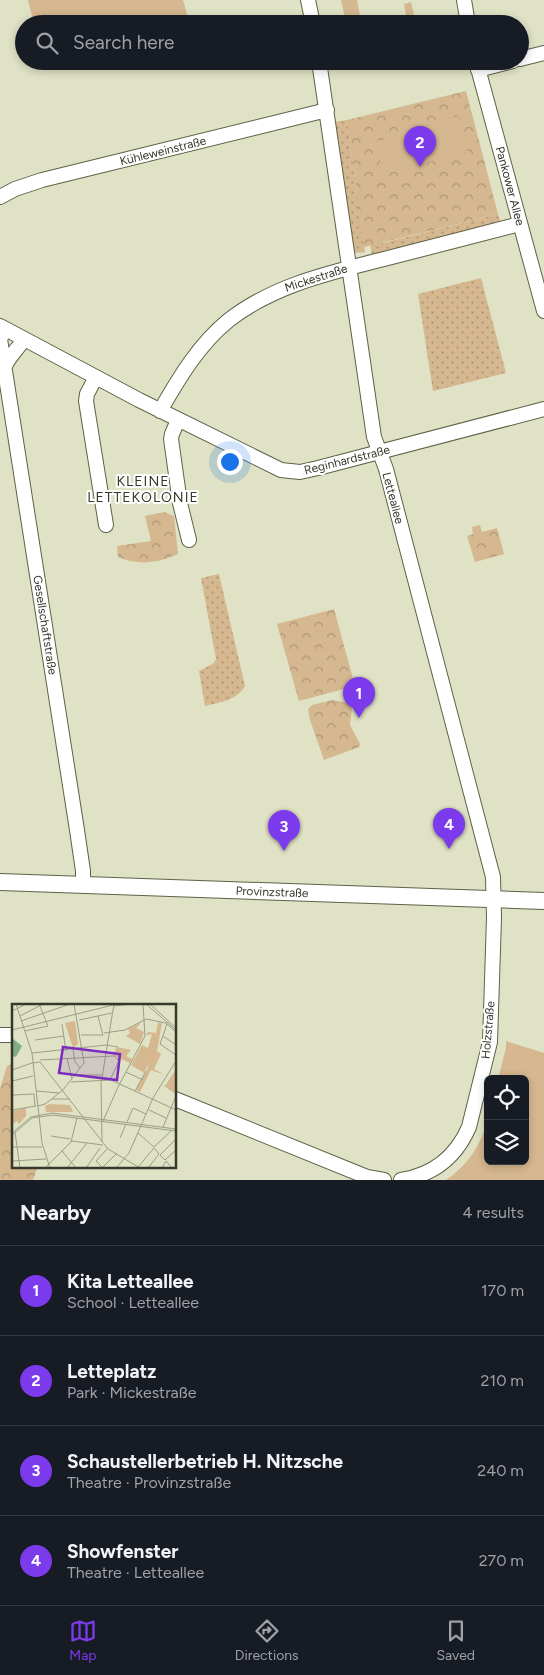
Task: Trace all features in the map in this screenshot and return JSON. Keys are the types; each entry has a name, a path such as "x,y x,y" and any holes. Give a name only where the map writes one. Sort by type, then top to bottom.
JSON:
{"main road":[{"name":"Provinzstraße","path":"0,882 544,901"}],"street":[{"path":"308,0 310,15"},
{"path":"464,0 466,15"},
{"path":"529,57 544,53"},
{"name":"Letteallee","path":"320,70 374,437 380,451 493,877 494,900"},
{"name":"Pankower Allee","path":"478,70 544,311"},
{"name":"Kühleweinstraße","path":"0,197 15,189 42,180 327,110"},
{"name":"Mickestraße","path":"160,411 193,358 228,321 247,307 287,286 520,224"},
{"name":"Reginhardstraße","path":"3,328 160,411 281,470 300,472 318,468 544,409"},
{"name":"Gesellschaftstraße","path":"3,328 0,339 80,847 83,885"},
{"path":"5,366 24,339"},
{"path":"96,377 86,401 106,525"},
{"path":"178,420 171,439 180,503 189,540"},
{"name":"Holzstraße","path":"401,1180 425,1174 448,1159 460,1144 469,1127 490,1042 494,900"},
{"path":"176,1099 367,1177 384,1180"}],"green space":[{"path":"28,0 183,0 187,15 32,15"},
{"path":"341,0 357,0 360,15 344,15"},
{"path":"411,2 414,15 406,15 404,4"},
{"path":"466,91 498,214 364,247 347,120"},
{"path":"459,116 468,152 383,171 376,141 395,137 394,133"},
{"path":"347,120 365,252 353,253 334,122"},
{"path":"498,214 501,223 372,256 369,237 383,243"},
{"path":"481,278 506,373 433,391 418,294"},
{"path":"164,512 174,516 178,554 163,560 148,562 133,562 118,557 117,546 151,541 145,516"},
{"path":"480,525 482,532 497,528 504,554 475,562 467,536 473,534 472,527"},
{"path":"219,574 245,686 233,698 205,706 199,671 214,663 216,659 201,578"},
{"path":"334,609 355,686 299,701 277,624"},
{"path":"333,700 348,703 352,709 350,725 360,744 359,747 324,760 308,709 312,705"},
{"path":"506,1041 544,1053 544,1180 446,1180 461,1168 473,1154 484,1131 484,1165 529,1165 529,1075 499,1075"},
{"path":"12,1064 12,1168 37,1168 33,1180 0,1180 0,1088 7,1066"}],"place":[{"name":"Letteplatz","path":"420,167"},
{"name":"Kita Letteallee","path":"359,718"},
{"name":"Showfenster","path":"449,849"},
{"name":"Schaustellerbetrieb H. Nitzsche","path":"284,851"}],"district":[{"name":"KLEINE LETTEKOLONIE","path":"143,490"}]}
